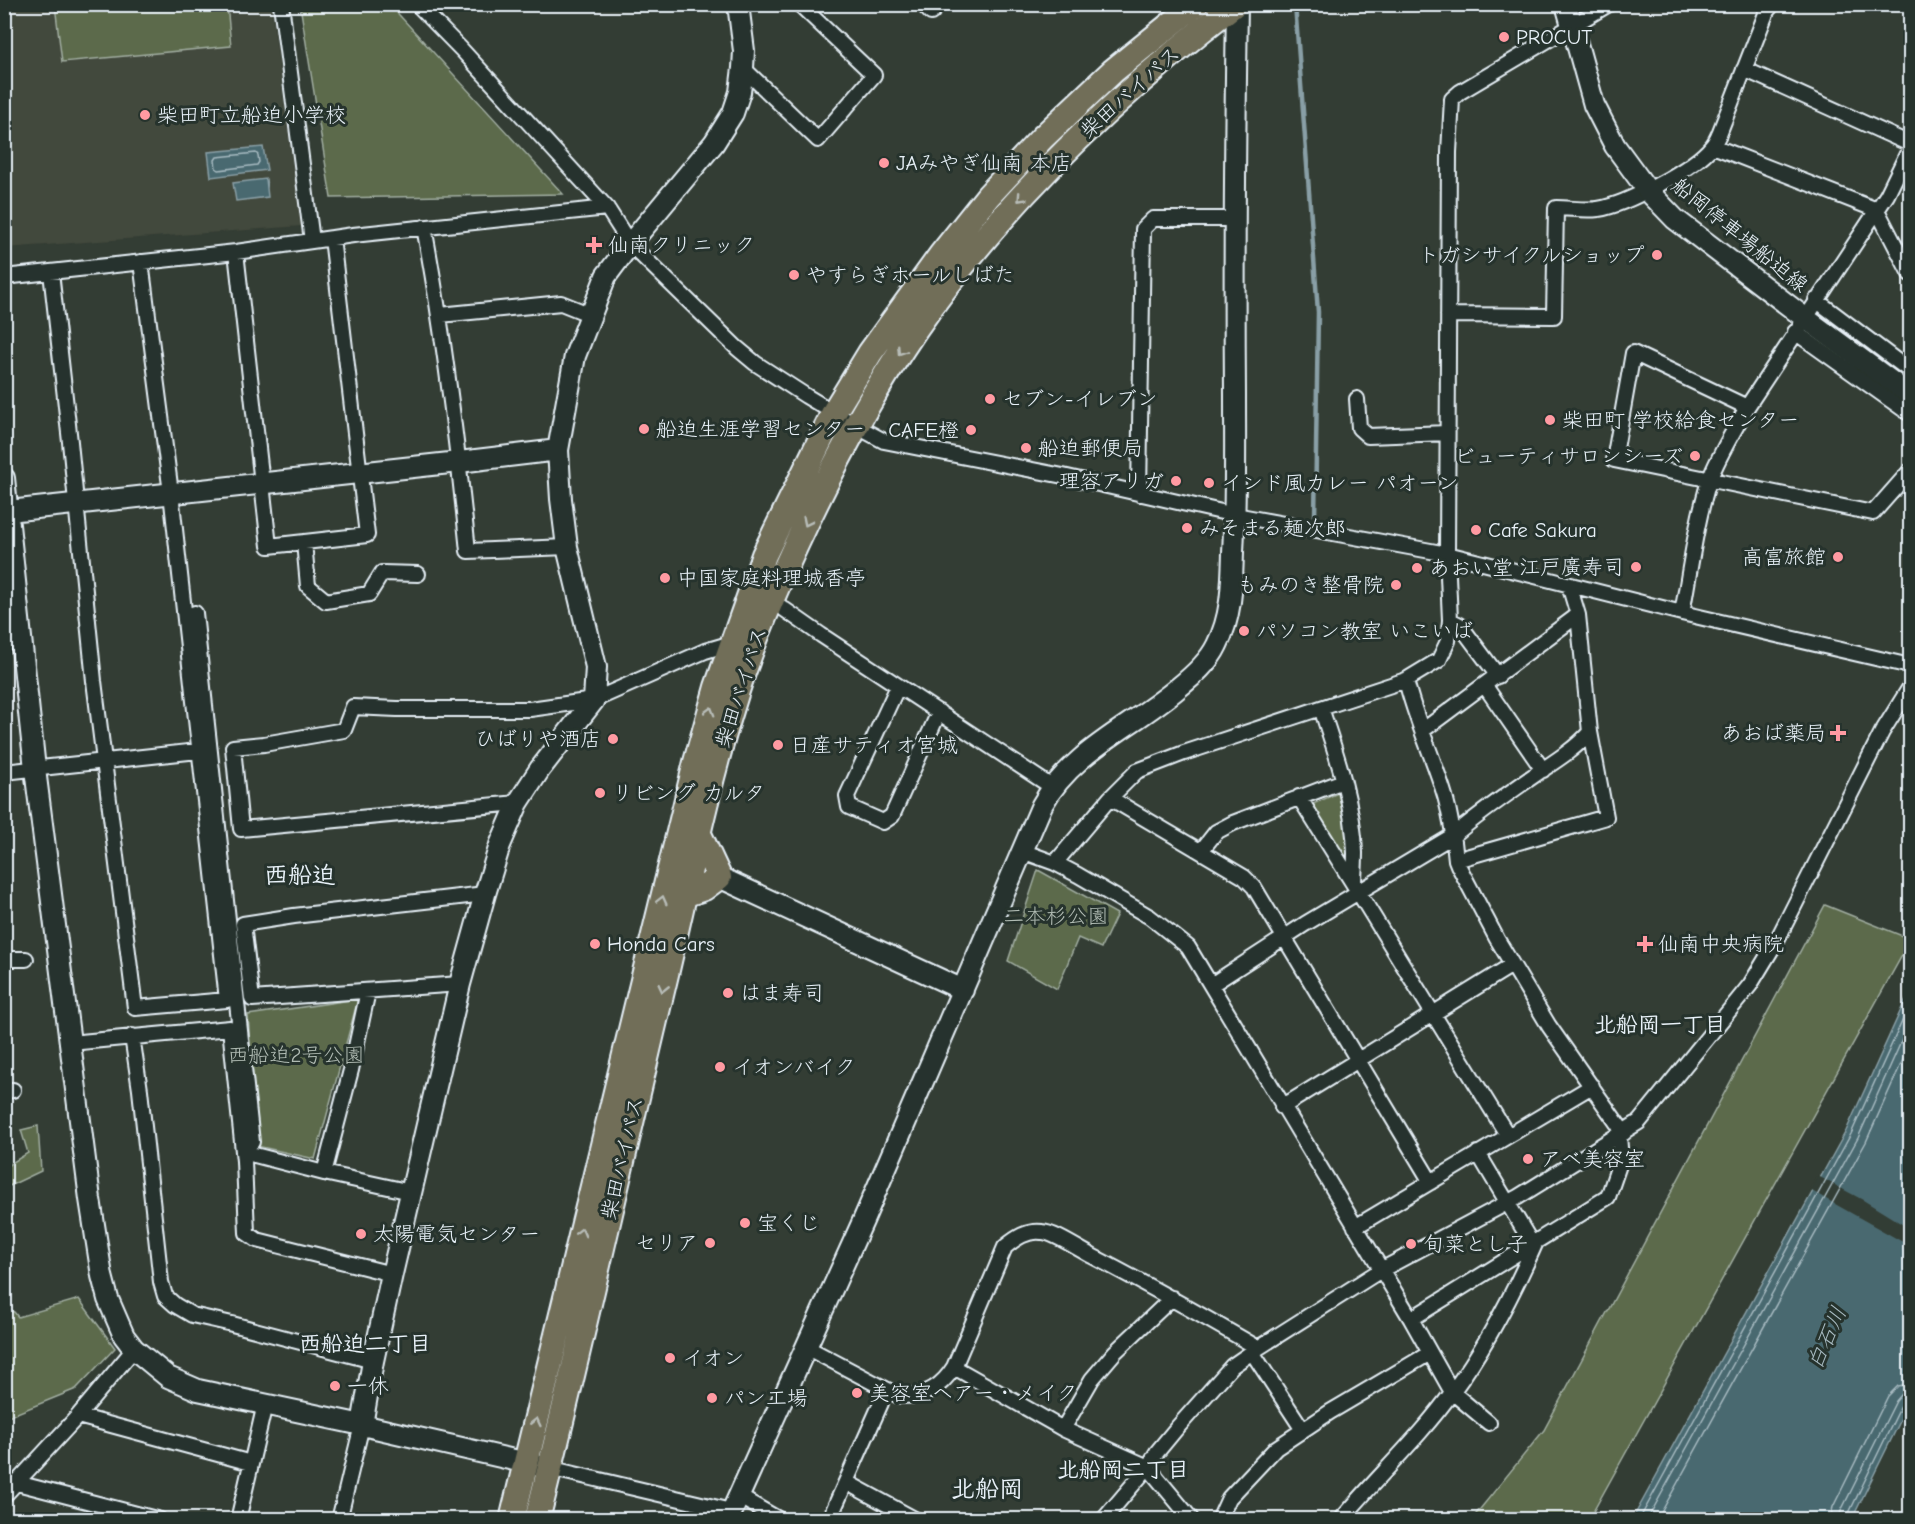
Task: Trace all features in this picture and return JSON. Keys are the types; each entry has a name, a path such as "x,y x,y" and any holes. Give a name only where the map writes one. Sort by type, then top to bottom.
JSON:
{"highway":[{"name":"柴田バイパス","path":"537,1520 537,1466 574,1260 696,762 717,687 764,555 834,412 870,353 941,255 988,196 1042,138 1113,71 1196,4"},
{"name":"柴田バイパス","path":"512,1520 537,1466 664,983 698,832 732,705 750,651 771,600 823,489 881,383 915,330 966,260 1084,132 1130,89 1236,4"},
{"path":"683,895 704,888 719,877 698,832"}],"street":[{"path":"281,4 312,241"},
{"path":"417,4 608,208 630,244 737,348 755,363 884,441 1063,476 1235,515 1447,554 1682,613 1911,666"},
{"path":"339,1520 362,1425 392,1274 460,984 500,845 518,803 540,769 594,700 596,667 567,547 558,450 575,356 606,276 709,150 733,113 740,92 744,51 738,4"},
{"path":"743,68 818,140 874,75 799,4"},
{"path":"922,4 930,13 939,4"},
{"path":"732,1509 864,1221 1022,851 1052,787 1084,755 1162,701 1193,675 1217,646 1225,626 1231,600 1235,515 1236,4"},
{"name":"船岡停車場船迫線","path":"1566,4 1570,27 1594,105 1615,146 1648,191 1674,219 1800,325 1911,395"},
{"path":"1054,863 1110,798 1137,771 1184,753 1406,680 1439,660 1448,641 1450,620 1447,554 1447,433 1449,152 1452,99 1460,92 1609,4"},
{"path":"1448,315 1554,316 1556,208 1598,209 1614,205 1648,191 1692,163 1713,146 1769,5"},
{"path":"1682,613 1709,481 1746,407 1887,195 1911,146 1744,69"},
{"path":"1713,146 1877,210 1911,274"},
{"path":"4,277 236,252 424,227 608,208"},
{"path":"1139,494 1143,229 1153,219 1234,219"},
{"path":"424,227 440,315 468,550 567,547"},
{"path":"236,252 269,546 367,535 332,238"},
{"path":"51,272 104,761 135,1008 227,1000 171,493 141,262"},
{"path":"1816,300 1911,371"},
{"path":"440,315 561,303 591,315"},
{"path":"1800,325 1911,414"},
{"path":"1746,407 1633,353 1614,460 1873,513 1911,471"},
{"path":"1357,399 1359,428 1368,436 1447,433"},
{"path":"7,511 558,450"},
{"path":"4,478 35,769 90,1199 102,1276 108,1299 124,1336 134,1349 168,1377 198,1390 780,1520"},
{"path":"304,542 308,586 326,601 369,594 382,573 418,574"},
{"path":"1456,860 1606,817 1590,732 1578,615 1569,585"},
{"path":"771,600 1052,787"},
{"path":"195,613 247,1147 247,1233 257,1240 392,1274"},
{"path":"1422,731 1578,615"},
{"path":"1450,620 1460,625 1498,676"},
{"path":"518,803 240,829 233,747 344,730 353,707 530,709 594,700 705,651 732,643"},
{"path":"1406,680 1410,700 1445,795 1454,835 1456,860 1512,965 1549,1026 1592,1086 1621,1135 1621,1159 1608,1197 1411,1319"},
{"path":"898,686 847,796 849,807 883,822 892,816 939,712"},
{"path":"1485,686 1543,770"},
{"path":"1103,1520 1148,1467 1176,1429 1232,1366 1381,1270 1508,1202 1639,1122 1749,985 1776,942 1882,732 1911,687"},
{"path":"1321,708 1338,762 1351,819 1356,889"},
{"path":"1211,985 1356,889 1454,835 1474,818 1543,770 1590,732"},
{"path":"4,772 198,751"},
{"path":"1201,851 1216,832 1233,823 1343,781"},
{"path":"1299,797 1508,1136"},
{"path":"1110,798 1244,877 1254,887 1431,1182"},
{"path":"1022,851 1078,875 1150,917 1188,947 1411,1319 1452,1392 1489,1423"},
{"path":"719,877 963,990"},
{"path":"460,984 252,999 243,924 485,894"},
{"path":"4,959 26,959"},
{"path":"1282,1107 1512,965"},
{"path":"324,1173 351,1070 368,991"},
{"path":"70,1043 230,1028 247,1147"},
{"path":"132,1036 161,1282 165,1296 192,1315 373,1361"},
{"path":"1355,1227 1592,1086"},
{"path":"247,1147 324,1173 411,1192"},
{"path":"1478,1154 1534,1243"},
{"path":"806,1347 897,1395 908,1397 936,1388 947,1378 954,1366 1005,1247 1017,1237 1032,1231 1045,1232 1172,1298 1255,1350 1302,1430"},
{"path":"1341,1520 1417,1436 1478,1356 1519,1281 1534,1243"},
{"path":"1063,1429 1092,1379 1115,1352 1172,1298"},
{"path":"8,1490 78,1416 134,1349"},
{"path":"1219,1520 1229,1498 1276,1448 1330,1412 1430,1353"},
{"path":"954,1366 1063,1429 1148,1467 1192,1520"},
{"path":"829,1520 880,1403"},
{"path":"238,1520 265,1404"},
{"path":"78,1416 251,1463"},
{"path":"846,1482 916,1520"},
{"path":"8,1490 160,1520"}],"shaded area":[{"name":"柴田町立船迫小学校","path":"5,5 271,5 301,226 5,248"}],"green space":[{"path":"55,5 227,5 231,46 62,62"},
{"path":"300,5 390,5 563,194 331,198"},
{"path":"1340,792 1352,852 1351,857 1344,858 1313,804"},
{"name":"二本杉公園","path":"1038,870 1117,914 1101,948 1078,938 1057,989 1008,961"},
{"path":"1825,905 1910,939 1910,941 1589,1519 1472,1519 1544,1430"},
{"name":"西船迫2号公園","path":"358,999 315,1159 257,1146 248,1015"},
{"path":"38,1126 41,1171 5,1188 5,1167 28,1153 21,1130"},
{"path":"79,1299 115,1348 76,1389 5,1418 5,1310 14,1312 18,1317"}],"water":[{"path":"263,147 267,170 211,177 208,152"},
{"path":"266,179 268,197 236,201 233,183"},
{"name":"白石川","path":"1910,990 1910,1401 1852,1519 1632,1520 1846,1131"}],"pier":[{"path":"1818,1176 1910,1229 1910,1246 1810,1190"}],"waterway":[{"path":"1295,4 1318,312 1315,520"}],"place":[{"name":"PROCUT","path":"1504,37"},
{"name":"柴田町立船迫小学校","path":"145,115"},
{"name":"JAみやぎ仙南 本店","path":"884,163"},
{"name":"仙南クリニック","path":"594,245"},
{"name":"トガシサイクルショップ","path":"1657,255"},
{"name":"やすらぎホールしばた","path":"794,275"},
{"name":"セブン-イレブン","path":"990,399"},
{"name":"柴田町 学校給食センター","path":"1550,420"},
{"name":"船迫生涯学習センター","path":"644,429"},
{"name":"CAFE橙","path":"971,430"},
{"name":"船迫郵便局","path":"1026,448"},
{"name":"ビューティサロンシーズ","path":"1695,456"},
{"name":"理容アリガ","path":"1176,481"},
{"name":"インド風カレー パオーン","path":"1209,483"},
{"name":"みそまる麺次郎","path":"1187,528"},
{"name":"Cafe Sakura","path":"1476,530"},
{"name":"高富旅館","path":"1838,557"},
{"name":"江戸廣寿司","path":"1636,567"},
{"name":"あおい堂","path":"1417,568"},
{"name":"中国家庭料理城香亭","path":"665,578"},
{"name":"もみのき整骨院","path":"1396,585"},
{"name":"パソコン教室 いこいば","path":"1244,631"},
{"name":"あおば薬局","path":"1838,733"},
{"name":"ひばりや酒店","path":"613,739"},
{"name":"日産サティオ宮城","path":"778,745"},
{"name":"リビング カルタ","path":"600,793"},
{"name":"Honda Cars","path":"595,944"},
{"name":"仙南中央病院","path":"1645,944"},
{"name":"はま寿司","path":"728,993"},
{"name":"イオンバイク","path":"720,1067"},
{"name":"アベ美容室","path":"1528,1159"},
{"name":"宝くじ","path":"745,1223"},
{"name":"太陽電気センター","path":"361,1234"},
{"name":"セリア","path":"710,1243"},
{"name":"旬菜とし子","path":"1411,1244"},
{"name":"イオン","path":"670,1358"},
{"name":"一休","path":"335,1386"},
{"name":"美容室ヘアー・メイク","path":"857,1393"},
{"name":"パン工場","path":"712,1398"}],"district":[{"name":"西船迫","path":"300,875"},
{"name":"北船岡一丁目","path":"1660,1025"},
{"name":"西船迫二丁目","path":"365,1344"},
{"name":"北船岡二丁目","path":"1123,1470"},
{"name":"北船岡","path":"987,1489"}]}
